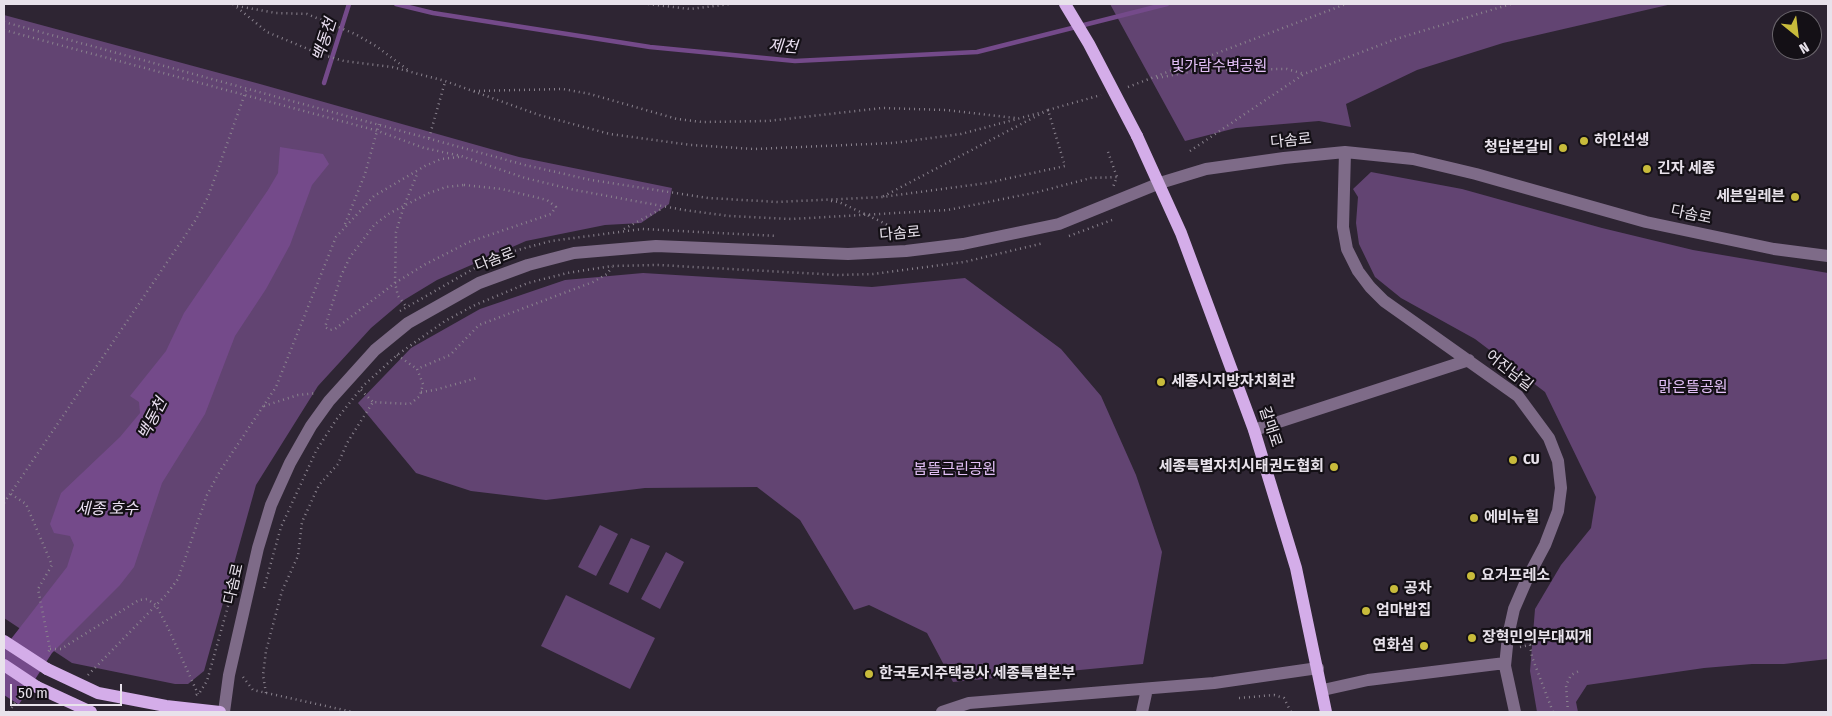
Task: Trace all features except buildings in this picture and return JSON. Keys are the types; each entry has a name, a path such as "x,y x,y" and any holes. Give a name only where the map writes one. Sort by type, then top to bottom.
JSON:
{"main road":[{"name":"갈매로","path":"1065,4 1090,44 1160,183 1210,306 1254,430 1296,568 1323,690 1326,712"},
{"path":"4,641 47,669 98,693 166,706 220,712"},
{"path":"4,665 37,687 91,712"}],"street":[{"name":"다솜로","path":"224,712 229,676 258,548 271,505 290,463 311,426 326,405 375,350 408,323 442,302 480,283 528,265 574,253 656,246 848,254 906,251 963,244 1059,224 1160,183 1206,169 1345,152 1413,158 1486,176 1646,222 1774,249 1828,256"},
{"name":"어진남길","path":"1345,152 1343,227 1347,249 1358,271 1384,301 1518,396 1549,438 1558,461 1561,488 1558,511 1545,545 1526,579 1514,609 1506,648 1505,663 1515,712"},
{"path":"1254,430 1469,360"},
{"path":"1323,690 1368,680 1505,663"},
{"path":"942,712 969,703 1214,683 1318,668"},
{"path":"1142,712 1147,689"}],"path":[{"path":"648,4 690,9 730,4"},
{"path":"1124,88 1346,4"},
{"path":"1190,151 1304,74 1396,40 1512,4"},
{"path":"234,5 276,13 307,14 355,34 376,46 411,72"},
{"path":"234,5 267,32 320,54 344,61 411,72 445,81 540,115 610,134 691,146 754,149 893,143 961,134 1106,94"},
{"path":"4,22 524,165 649,190 708,198 778,202 882,197 987,183 1065,166 1048,110"},
{"path":"4,30 378,131 424,148 461,156 525,178 664,207 729,216 792,219 948,210 1038,192 1091,178 1117,177"},
{"path":"1152,78 1200,70 1287,69 1304,74"},
{"path":"429,138 445,81"},
{"path":"4,503 195,220 208,197 247,88"},
{"path":"472,91 563,89 590,94 677,119 702,122 760,122 882,108 946,110 1017,119"},
{"path":"882,197 1048,110"},
{"path":"92,681 85,679 92,668 118,645 166,595 178,579 198,517 220,471 276,387 336,237 346,223 355,201 379,124"},
{"path":"1108,152 1117,177 1111,191"},
{"path":"336,237 374,196 441,159 461,156"},
{"path":"406,306 398,296 395,283 396,232 418,171"},
{"path":"464,185 502,189 547,200 556,207 551,214 469,242 424,265 395,283 335,329 330,330 325,327 341,276 350,257 375,224 390,213 429,193 464,185"},
{"path":"824,200 839,202 909,238 899,238"},
{"path":"622,230 664,207"},
{"path":"1066,237 1112,220"},
{"path":"398,312 461,275 514,252 551,242 622,230 700,231 784,236"},
{"path":"263,594 281,527 302,481 336,420 361,390 397,355 445,321 475,305 528,283 567,272 612,266 658,264 839,275 873,274 964,262 1048,242"},
{"path":"417,370 450,355 479,324 593,282 607,274 612,266"},
{"path":"361,390 373,402 410,404 420,396 423,384 417,370 397,355"},
{"path":"421,392 477,378"},
{"path":"314,400 324,388"},
{"path":"263,407 298,395 318,393"},
{"path":"266,693 263,675 266,651 282,591 298,556 302,522 319,485 338,464 347,442 373,402"},
{"path":"10,494 26,504 52,566 38,589 50,649 61,649 139,600 148,599 156,605 198,694"},
{"path":"193,696 198,694 207,681 237,573"},
{"path":"1506,648 1530,646 1532,657 1553,712"},
{"path":"1568,712 1566,685 1571,675 1581,670"},
{"path":"241,672 246,683 253,690 353,712"},
{"path":"1239,698 1274,694 1284,698 1291,712"}],"green space":[{"name":"빛가람수변공원","path":"1110,4 1672,4 1503,43 1417,70 1346,104 1351,127 1319,121 1236,128 1185,141"},
{"path":"4,15 260,84 519,157 672,188 669,204 641,223 605,225 526,241 437,280 404,300 371,328 318,386 256,485 204,671 188,684 175,684 72,663 4,618"},
{"name":"맑은뜰공원","path":"1371,172 1462,189 1602,228 1693,250 1828,273 1828,659 1784,664 1752,664 1704,668 1587,685 1576,702 1578,712 1537,712 1530,671 1535,609 1561,565 1591,528 1596,497 1545,392 1475,339 1401,298 1375,277 1359,244 1356,223 1358,197 1353,189"},
{"name":"봄뜰근린공원","path":"643,273 872,287 965,278 1061,349 1101,396 1136,475 1162,552 1143,664 953,682 927,633 869,605 854,610 800,520 757,487 645,488 546,500 471,491 416,473 358,403 411,348 480,309 565,280"},
{"path":"600,525 618,534 596,576 578,567"},
{"path":"631,538 650,546 628,593 609,584"},
{"path":"666,552 684,562 660,609 641,599"},
{"path":"566,595 655,638 630,689 541,646"}],"water":[{"name":"세종 호수","path":"280,147 323,154 329,164 312,185 290,245 266,289 235,336 205,414 162,483 134,567 120,585 52,653 14,712 4,712 4,648 67,567 74,545 70,536 54,533 50,524 61,493 120,437 140,413 139,402 130,396 166,351 184,313 268,190 278,173"}],"pier":[{"path":"4,695 21,706 17,712 4,712"}],"waterway":[{"name":"백동천","path":"324,83 349,4"},
{"name":"제천","path":"396,4 433,13 650,47 795,61 977,52 1167,4"}],"place":[{"name":"하인선생","path":"1584,141"},
{"name":"청담본갈비","path":"1563,148"},
{"name":"긴자 세종","path":"1647,169"},
{"name":"세븐일레븐","path":"1795,197"},
{"name":"세종시지방자치회관","path":"1161,382"},
{"name":"CU","path":"1513,460"},
{"name":"세종특별자치시태권도협회","path":"1334,467"},
{"name":"에비뉴힐","path":"1474,518"},
{"name":"요거프레소","path":"1471,576"},
{"name":"공차","path":"1394,589"},
{"name":"엄마밥집","path":"1366,611"},
{"name":"장혁민의부대찌개","path":"1472,638"},
{"name":"연화섬","path":"1424,646"},
{"name":"한국토지주택공사 세종특별본부","path":"869,674"}]}
